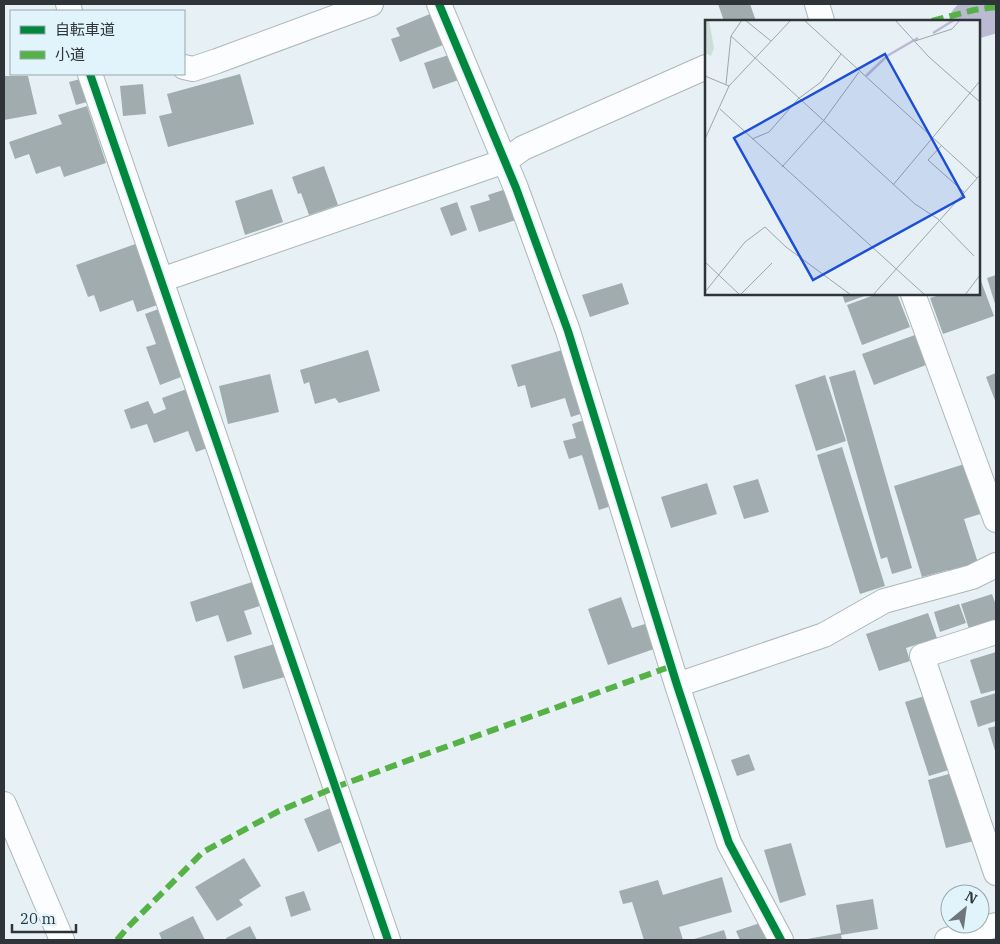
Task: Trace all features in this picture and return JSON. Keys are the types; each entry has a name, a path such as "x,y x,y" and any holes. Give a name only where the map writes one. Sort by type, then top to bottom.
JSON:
{"street":[{"path":"185,67 193,68 217,61 371,4"},
{"path":"439,4 505,160 568,331 677,685 729,843 781,940"},
{"path":"161,280 505,160 523,148 705,67"},
{"path":"90,75 388,940"},
{"path":"913,295 996,520"},
{"path":"677,685 824,635 884,601 972,577 996,565"},
{"path":"996,632 922,656 996,873"},
{"path":"4,804 62,940"},
{"path":"947,940 996,925"}],"building":[{"path":"718,4 750,4 756,20 724,20"},
{"path":"430,14 443,45 400,62 391,39 400,36 396,28"},
{"path":"458,52 467,77 433,89 424,63"},
{"path":"240,74 254,124 168,147 159,116 172,113 167,94"},
{"path":"4,76 28,76 37,114 4,120"},
{"path":"88,77 94,100 76,105 69,82"},
{"path":"143,84 146,114 123,116 120,86"},
{"path":"87,106 106,163 64,177 60,166 36,174 29,154 15,159 9,142 62,124 58,115"},
{"path":"324,166 338,205 309,215 301,193 298,194 292,177"},
{"path":"509,188 519,219 479,232 470,206 490,200 488,195"},
{"path":"272,189 283,222 245,235 235,201"},
{"path":"457,202 467,230 451,236 440,208"},
{"path":"144,241 166,302 137,312 133,300 100,312 94,295 88,297 76,265"},
{"path":"996,275 996,307 987,278"},
{"path":"981,281 994,316 943,334 930,298 940,295 980,295"},
{"path":"622,283 629,304 590,317 582,295"},
{"path":"842,295 867,295 845,303"},
{"path":"874,295 897,295 910,327 862,345 847,305"},
{"path":"164,307 189,374 160,385 146,347 156,344 145,314"},
{"path":"915,335 926,365 874,385 862,354"},
{"path":"569,348 589,411 571,417 565,398 531,408 525,385 518,387 511,365"},
{"path":"368,350 380,391 339,403 335,398 315,404 309,382 304,384 300,370"},
{"path":"855,370 912,568 892,574 887,557 881,559 829,377"},
{"path":"996,373 996,403 986,377"},
{"path":"270,374 279,412 228,424 219,386"},
{"path":"825,375 846,441 816,451 795,385"},
{"path":"192,387 213,446 196,452 188,431 154,443 147,424 131,429 124,410 148,401 154,414 166,409 162,398"},
{"path":"590,418 617,504 599,510 582,455 569,459 563,441 576,438 572,424"},
{"path":"842,447 885,586 860,594 817,455"},
{"path":"971,462 987,512 964,519 980,569 951,578 948,570 922,577 894,486"},
{"path":"758,479 769,512 744,519 733,486"},
{"path":"707,483 717,514 671,528 661,497"},
{"path":"258,580 266,604 244,611 252,634 227,642 218,615 196,622 190,602"},
{"path":"992,594 996,605 996,620 970,632 961,604"},
{"path":"621,597 632,628 645,624 654,649 608,665 588,609"},
{"path":"959,604 966,623 940,632 934,612"},
{"path":"928,613 937,638 906,648 910,661 879,671 866,634"},
{"path":"278,643 288,676 243,689 234,656"},
{"path":"996,652 996,690 981,694 970,660"},
{"path":"996,693 996,721 978,727 970,701"},
{"path":"931,694 955,768 929,776 905,702"},
{"path":"996,726 996,754 988,728"},
{"path":"749,754 755,770 737,776 731,760"},
{"path":"959,771 978,840 946,848 928,780"},
{"path":"335,806 349,839 318,852 304,819"},
{"path":"791,843 806,895 780,903 764,850"},
{"path":"244,858 261,886 239,900 243,905 217,921 195,887"},
{"path":"722,877 732,912 679,927 683,940 644,940 632,902 623,904 619,891 658,880 663,895"},
{"path":"304,891 311,910 291,917 285,897"},
{"path":"873,899 878,929 841,935 842,940 807,940 841,933 836,905"},
{"path":"193,916 205,940 162,940 159,933"},
{"path":"763,922 769,939 740,940 736,931"},
{"path":"250,926 257,940 227,940 226,938"},
{"path":"724,930 727,940 691,940"}],"waterway":[{"path":"972,20 996,13"}],"marked path":[{"path":"936,20 974,10 996,7"},
{"path":"117,940 203,852 279,811 336,787 420,756 672,666"}],"cycle path":[{"path":"439,4 516,188 568,331 677,685 729,843 781,940"},
{"path":"90,75 388,940"}]}
